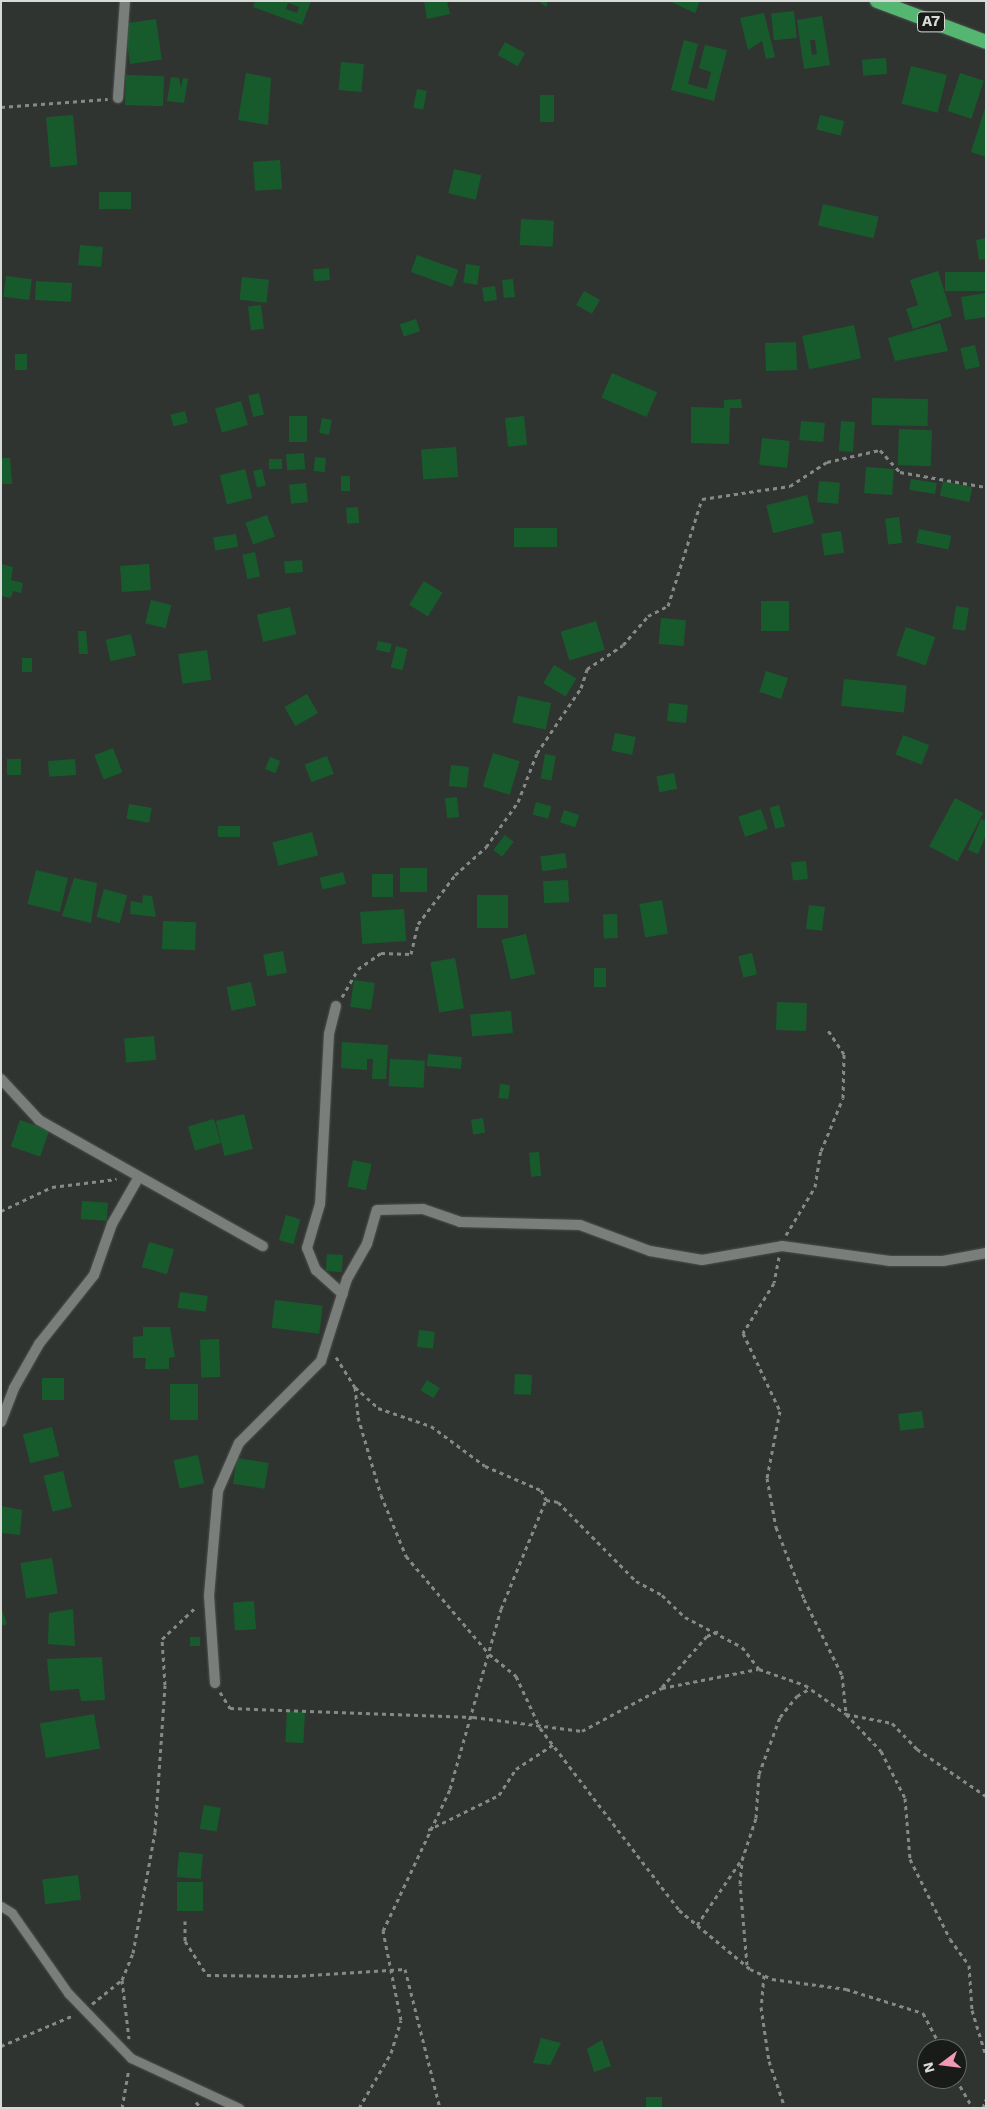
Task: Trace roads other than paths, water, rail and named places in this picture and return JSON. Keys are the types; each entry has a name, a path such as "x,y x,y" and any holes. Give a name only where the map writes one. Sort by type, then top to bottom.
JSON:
{"highway":[{"name":"A7","path":"877,1 986,42"}],"street":[{"path":"118,98 125,1"},
{"path":"336,1006 329,1034 320,1204 307,1248 316,1270 343,1294"},
{"path":"1,1078 39,1120 138,1180 263,1246"},
{"path":"1,1422 14,1388 39,1344 94,1275 112,1224 138,1180"},
{"path":"215,1683 209,1596 218,1491 239,1443 282,1404 321,1361 328,1346 343,1294 367,1244 377,1210 423,1209 460,1222 580,1226 650,1251 702,1260 782,1246 890,1261 943,1262 986,1252"}],"lane":[{"path":"1,1906 12,1912 85,2010 131,2058 239,2108"}]}
